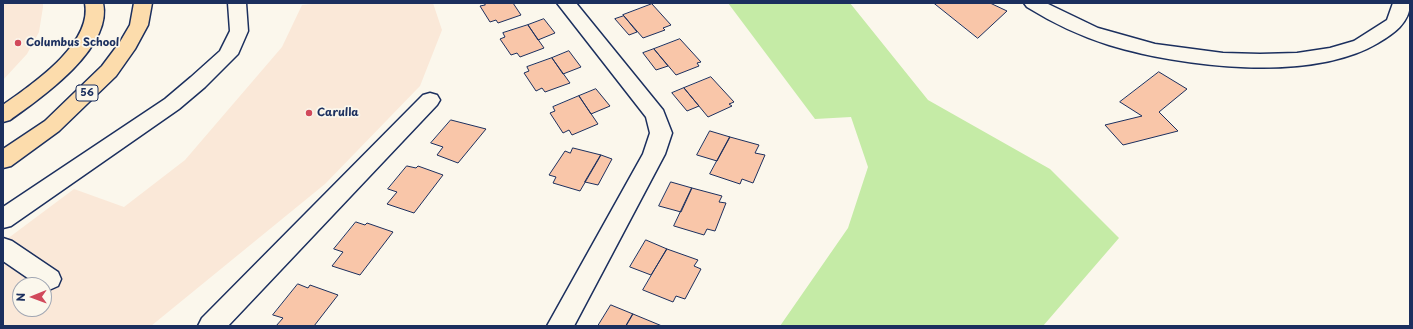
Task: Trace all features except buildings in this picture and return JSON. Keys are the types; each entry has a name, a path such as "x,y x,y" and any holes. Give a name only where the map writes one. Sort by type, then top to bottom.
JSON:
{"main road":[{"path":"3,115 67,65 89,35 96,9 94,3"},
{"name":"56","path":"3,160 52,126 110,71 128,45 139,24 143,3"}],"street":[{"path":"3,219 172,104 198,82 228,54 239,31 240,14 237,3"},
{"path":"560,326 654,154 661,133 656,115 566,3"},
{"path":"1033,3 1084,28 1128,44 1179,55 1231,60 1285,59 1332,55 1375,38 1394,23 1401,3"},
{"path":"211,326 430,100"},
{"path":"3,248 46,277"}],"shaded area":[{"name":"Columbus School","path":"3,3 43,3 39,32 27,54 3,80"},
{"path":"322,3 433,3 442,30 420,86 325,184 151,326 3,326 3,242 74,189 124,207 185,160 282,47 302,5"}],"green space":[{"path":"728,3 850,3 928,100 1050,169 1119,238 1043,326 780,326 848,228 868,167 851,117 815,119"}],"place":[{"name":"Columbus School","path":"18,43"},
{"name":"Carulla","path":"309,113"}]}
